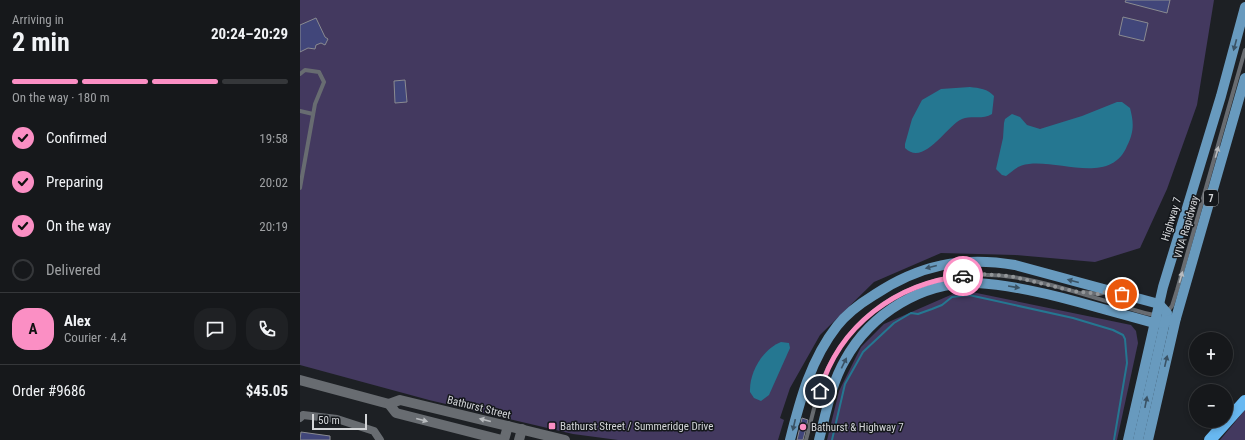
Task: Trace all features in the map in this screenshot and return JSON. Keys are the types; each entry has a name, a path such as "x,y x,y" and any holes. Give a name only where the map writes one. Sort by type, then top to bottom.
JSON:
{"highway":[{"path":"1210,440 1245,401"}],"main road":[{"name":"Highway 7","path":"1128,440 1158,304 1221,96 1245,7"},
{"name":"7","path":"1148,440 1176,318 1245,78"},
{"path":"790,440 801,395 817,359 837,326 858,305 891,283 924,269 944,264 997,262 1015,265 1158,304 1166,318 1138,440"},
{"path":"819,440 834,386 845,360 860,337 873,323 891,308 920,294 955,284 975,283 1004,285 1036,291 1155,320 1176,318"},
{"name":"Bathurst Street","path":"300,380 388,404 396,413 503,440"},
{"name":"Bathurst Street","path":"388,404 400,400 564,440"},
{"path":"503,440 508,426"},
{"path":"519,440 522,429"}],"street":[{"path":"300,418 303,415 337,419 374,431 380,440"}],"lane":[{"name":"VIVA Rapidway","path":"1166,318 1177,290 1245,50"},
{"path":"300,74 305,70 319,72 324,82 315,104 300,188"},
{"path":"300,111 313,114"},
{"path":"806,440 822,382 834,357 856,326 871,312 893,297 915,287 946,278 980,274 1010,276 1073,291 1155,320"},
{"path":"1073,291 1098,294 1110,291"}],"shaded area":[{"path":"300,0 1214,0 1197,105 1167,189 1140,248 1095,262 1015,255 941,253 874,282 820,335 790,388 780,418 784,420 778,440 618,440 573,434 429,400 300,365"},
{"path":"962,290 1131,325 1136,331 1138,343 1117,440 827,440 839,391 861,347 884,324"},
{"path":"1245,410 1245,440 1220,440 1230,428 1233,428 1233,424"}],"water":[{"path":"970,87 986,90 994,96 992,114 985,117 970,117 962,119 935,143 920,152 912,152 905,148 912,119 922,100 941,89"},
{"path":"1117,102 1122,102 1130,108 1133,127 1127,146 1119,158 1109,165 1097,168 1084,168 1029,164 1019,167 1006,176 1002,175 996,169 1003,138 1005,119 1012,114 1020,117 1027,125 1040,129 1082,116"},
{"path":"781,342 789,343 790,348 769,395 761,401 754,398 750,392 752,377 758,362 768,350"}],"building":[{"path":"1126,0 1170,0 1167,13 1125,2"},
{"path":"1123,17 1148,23 1144,41 1119,35"},
{"path":"316,18 325,37 328,39 325,45 321,43 316,45 315,49 308,48 300,52 300,25"},
{"path":"405,80 407,102 395,103 394,81"},
{"name":"Bathurst & Highway 7","path":"802,418 808,420 803,440 797,440"},
{"path":"301,432 330,436 330,440 300,440"}],"waterway":[{"path":"832,440 845,384 863,352 894,323 911,313 918,314 932,309 942,305 952,297 969,295 1073,318 1113,330 1123,335 1125,339 1127,363 1114,440"}],"way so far":[{"path":"963,276 980,274 1010,276 1073,291 1098,294 1110,291 1122,294"}],"place":[{"name":"Bathurst Street / Summeridge Drive","path":"552,426"},
{"name":"Bathurst & Highway 7","path":"803,427"}],"route":[{"path":"820,391 830,363 841,345 856,326 871,312 893,297 915,287 946,278 963,276"}]}
